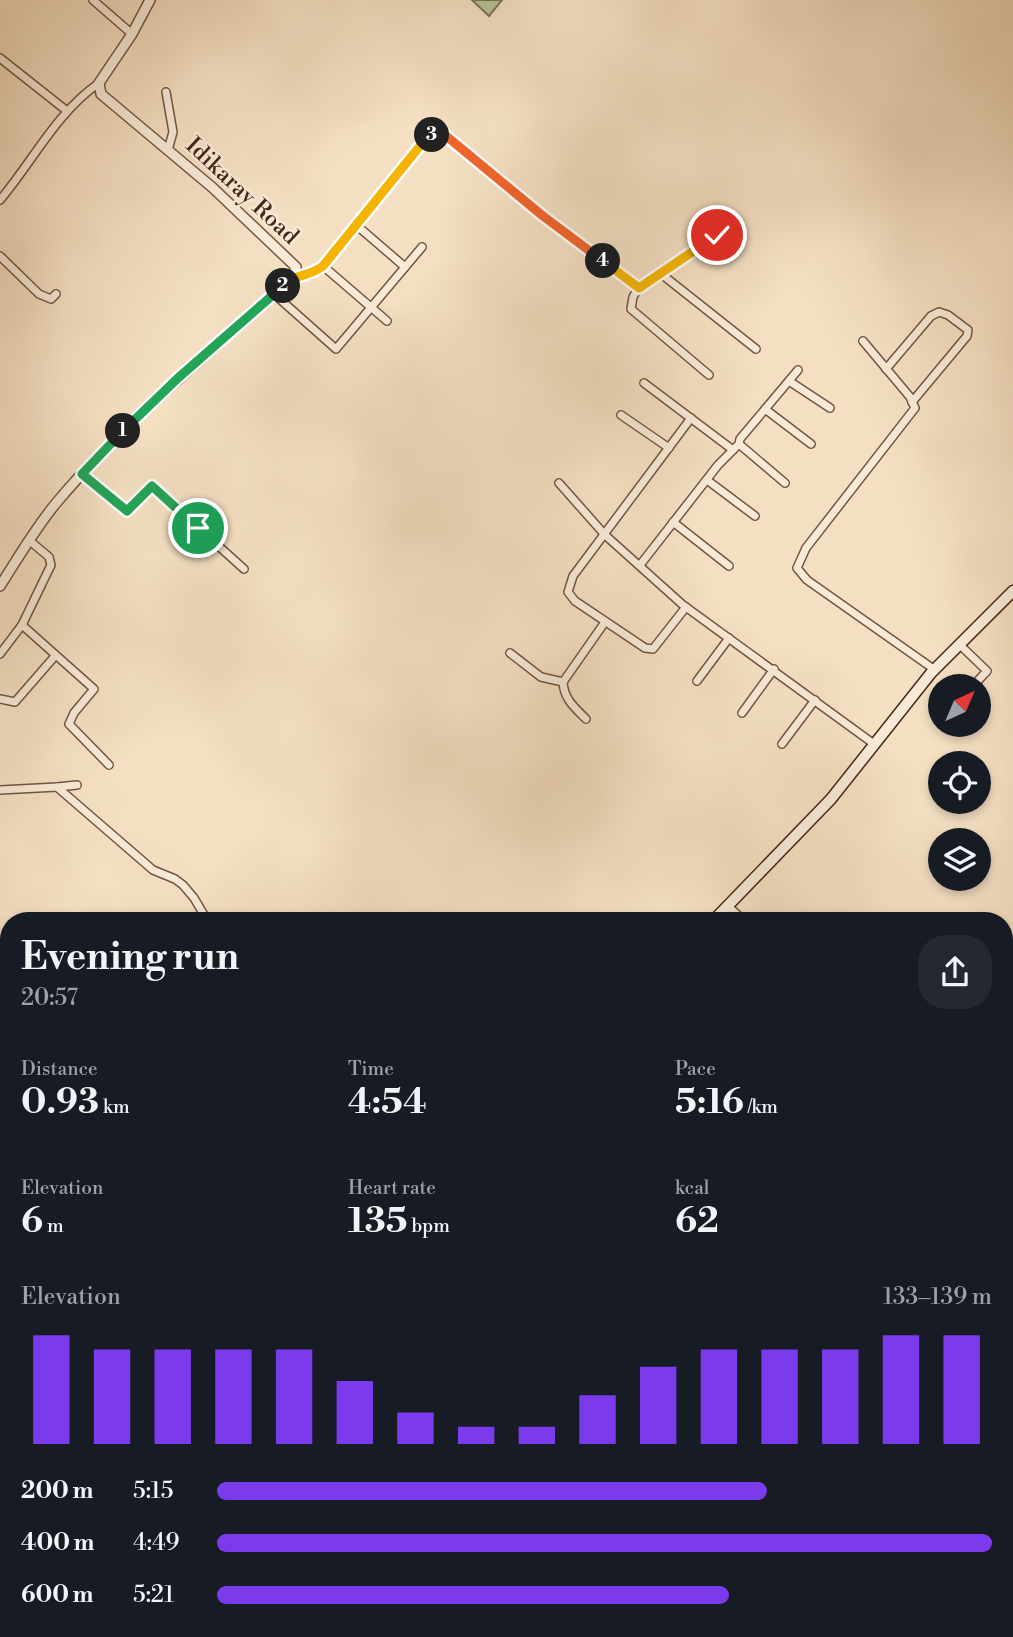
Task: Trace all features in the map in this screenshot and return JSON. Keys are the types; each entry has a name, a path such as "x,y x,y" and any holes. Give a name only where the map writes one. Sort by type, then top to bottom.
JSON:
{"main road":[{"path":"722,912 831,799 935,670 1013,591"}],"street":[{"path":"93,0 132,34"},
{"path":"0,200 66,111 79,97 99,83 132,34 150,0"},
{"path":"0,58 66,111"},
{"name":"Idikaray Road","path":"0,586 55,504 82,474 123,430 178,378 293,277 296,267 169,149 101,94 99,83"},
{"path":"166,92 173,132 169,149"},
{"path":"293,277 310,275 323,266 424,141 434,134 445,135 543,216 639,288"},
{"path":"355,224 405,267"},
{"path":"709,375 631,309 633,297 639,288 717,235"},
{"path":"274,294 336,349 422,247"},
{"path":"0,256 39,294 51,299 56,294"},
{"path":"323,266 387,320"},
{"path":"660,273 756,349"},
{"path":"886,369 931,316 939,312 968,330 967,336 912,402"},
{"path":"863,341 915,408 806,548 797,568 807,580 935,670"},
{"path":"640,565 798,370"},
{"path":"789,381 830,408"},
{"path":"644,383 785,482"},
{"path":"765,409 811,444"},
{"path":"621,415 669,448"},
{"path":"686,607 653,649 638,644 605,622 575,601 568,592 573,576 691,418"},
{"path":"82,474 127,511 152,486 244,569"},
{"path":"707,480 755,516"},
{"path":"559,483 605,534 686,607 874,744"},
{"path":"673,522 729,566"},
{"path":"0,654 22,625 51,565 49,557 30,541"},
{"path":"586,719 569,702 563,691 563,682 605,622"},
{"path":"22,625 94,690 74,713 69,724 109,765"},
{"path":"697,681 729,638"},
{"path":"960,645 987,671 984,674"},
{"path":"510,653 541,677 563,682"},
{"path":"0,699 15,702 55,656"},
{"path":"742,713 774,669"},
{"path":"782,744 815,700"},
{"path":"0,790 77,785"},
{"path":"57,787 153,870 183,885 202,912"},
{"path":"728,906 734,912"}],"green space":[{"path":"472,0 502,0 489,16"}],"route":[{"path":"198,528 152,486 127,511 82,474 123,430 178,378 293,277 310,275 323,266 424,141 434,134 445,135 468,152 543,216 639,288 717,235"}]}
